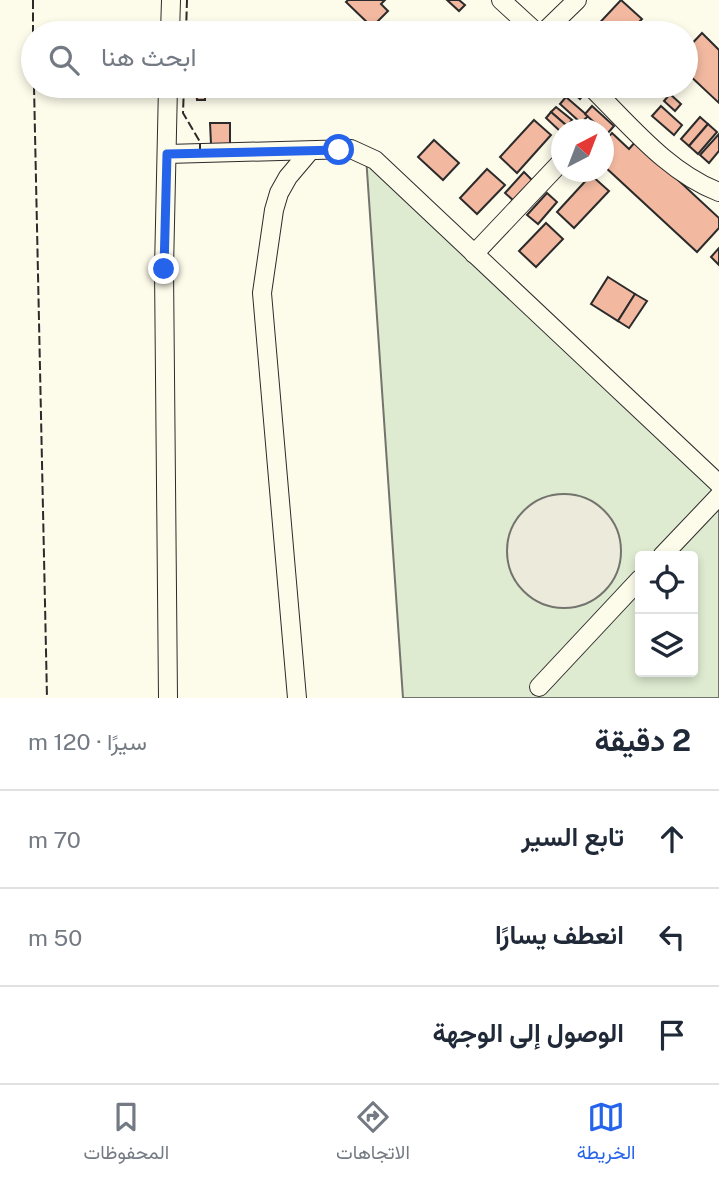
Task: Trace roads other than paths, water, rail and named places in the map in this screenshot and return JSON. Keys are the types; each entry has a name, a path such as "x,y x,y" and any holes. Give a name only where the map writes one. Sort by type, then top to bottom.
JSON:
{"street":[{"path":"170,21 171,0"},
{"path":"501,0 524,21"},
{"path":"555,21 577,0"},
{"path":"168,98 164,269 168,698"},
{"path":"603,98 674,166 692,179 719,192"},
{"path":"167,154 351,149 375,160 719,484"},
{"path":"297,698 262,293 279,193 288,177 310,151"},
{"path":"474,254 551,173"},
{"path":"667,551 719,496"},
{"path":"539,687 635,584"}]}
